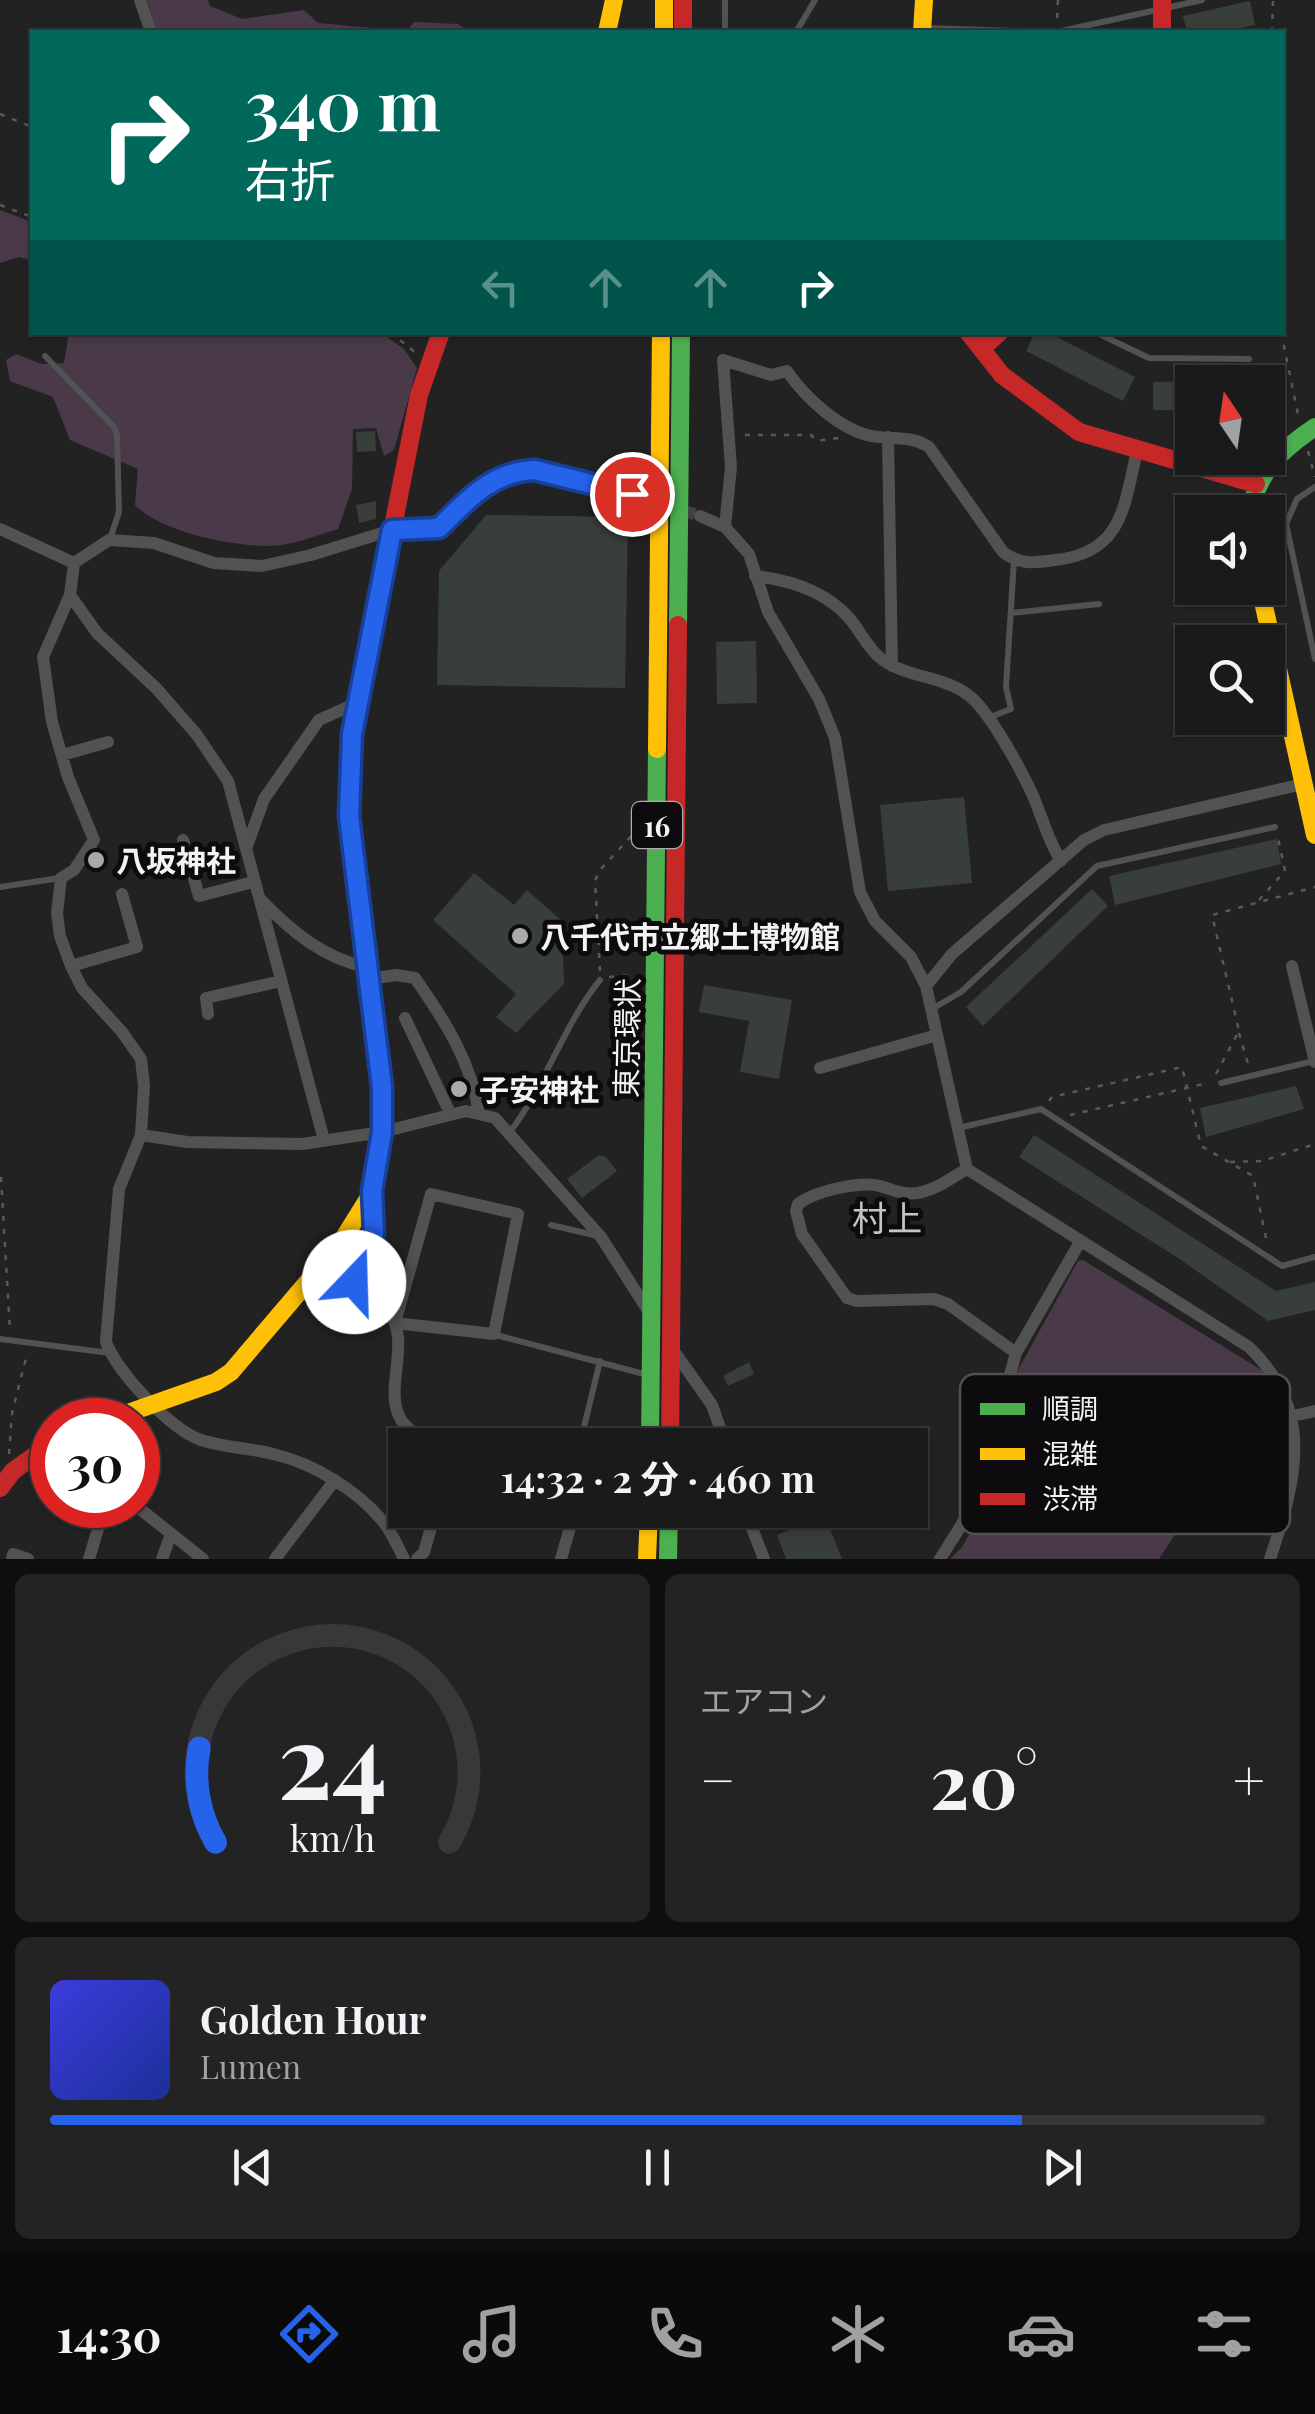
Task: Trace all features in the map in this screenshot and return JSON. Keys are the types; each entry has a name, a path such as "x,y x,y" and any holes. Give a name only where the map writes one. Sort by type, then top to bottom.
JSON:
{"main road":[{"path":"607,30 614,0"},
{"path":"664,0 664,30"},
{"path":"683,0 683,30"},
{"path":"922,30 924,0"},
{"path":"1162,4 1162,30"},
{"path":"160,1404 216,1382 230,1372 340,1244 372,1191 382,1132 382,1087 349,816 352,734 419,395 440,335"},
{"name":"東京環状","path":"650,1428 661,335"},
{"name":"東京環状","path":"670,1428 681,335"},
{"path":"971,335 1002,375 1079,432 1256,484"},
{"path":"982,348 997,335"},
{"path":"1254,495 1256,484 1278,455 1315,427"},
{"path":"1264,605 1315,835"},
{"path":"0,1488 13,1470 30,1458"},
{"path":"647,1559 648,1528"},
{"path":"668,1559 669,1528"}],"street":[{"path":"140,0 150,30"},
{"path":"725,527 731,467 723,360 771,375 786,371 801,392 826,412 866,435 917,440 929,447 1002,552 1014,560 1029,563 1070,559 1099,548 1114,532 1137,451"},
{"path":"888,437 892,666"},
{"path":"74,563 110,540 154,544 214,564 262,566 392,530 439,528 480,488 499,476 521,470 632,494"},
{"path":"700,516 725,527 749,554 768,612 819,699 835,738 864,903 875,921 911,957 926,986 966,1169 1249,1348 1278,1374"},
{"path":"0,529 74,563"},
{"path":"74,563 70,595 43,658 52,722 94,840 74,870 61,878 59,924 82,988 122,1032 140,1059 144,1086 141,1136 119,1189 105,1328 110,1353 147,1398"},
{"path":"755,576 786,580 822,596 849,618 877,656 892,666 950,685 973,699 1020,770 1061,861"},
{"path":"70,595 97,633 157,688 228,781 324,1140"},
{"path":"246,848 264,799 319,720 359,702"},
{"path":"62,755 108,742"},
{"path":"926,986 952,954 1084,840 1104,830 1303,784"},
{"path":"183,840 199,896 255,889"},
{"path":"255,889 302,938 329,956 367,973 415,978 464,1055 475,1084 479,1113"},
{"path":"71,966 137,948 122,894"},
{"path":"1292,966 1315,1062"},
{"path":"208,1014 206,998 281,980"},
{"path":"405,1018 450,1114"},
{"path":"820,1068 937,1034"},
{"path":"141,1136 187,1142 302,1144 382,1132 450,1114 479,1113 495,1118 601,1237 712,1405 720,1428"},
{"path":"966,1169 937,1187 918,1193 896,1194 878,1186 816,1192 798,1204 798,1224 846,1298 857,1302 934,1299 948,1304 1016,1352"},
{"path":"372,1191 374,1233 353,1269 354,1282 387,1308 395,1323 396,1402 400,1418 411,1428"},
{"path":"431,1194 518,1214 494,1334 395,1323 431,1194"},
{"path":"1010,1374 1016,1352 1080,1242"},
{"path":"1290,1398 1301,1444 1290,1493"},
{"path":"160,1410 198,1439 282,1455 335,1480 384,1521 404,1559"},
{"path":"1297,1415 1315,1411"},
{"path":"274,1559 335,1480"},
{"path":"160,1525 202,1559"},
{"path":"940,1559 960,1527"},
{"path":"89,1559 98,1528"},
{"path":"416,1559 424,1552 431,1528"},
{"path":"561,1559 570,1528"},
{"path":"752,1528 764,1559"},
{"path":"162,1559 171,1534"},
{"path":"1270,1559 1278,1534"},
{"path":"12,1559 14,1554 28,1559"}],"lane":[{"path":"725,30 726,0"},
{"path":"797,30 815,0"},
{"path":"1064,30 1162,4 1202,0"},
{"path":"1100,335 1149,358 1249,359"},
{"path":"45,356 114,426 117,434 119,512 110,540"},
{"path":"1315,487 1297,499 1286,524 1315,659"},
{"path":"986,718 1011,709 1006,686 1014,560"},
{"path":"1011,613 1098,604"},
{"path":"931,1010 961,992 1097,866 1275,827"},
{"path":"0,887 61,878"},
{"path":"510,1132 530,1106 583,1001 600,980"},
{"path":"1221,1084 1315,1062"},
{"path":"958,1128 1041,1109 1282,1266 1315,1257"},
{"path":"551,1224 601,1237"},
{"path":"494,1334 651,1376"},
{"path":"0,1339 110,1353"},
{"path":"584,1427 600,1361"}],"path":[{"path":"1056,30 1058,0"},
{"path":"1272,0 1272,30"},
{"path":"0,114 30,126"},
{"path":"0,206 30,216"},
{"path":"394,335 428,364"},
{"path":"1282,335 1291,390"},
{"path":"729,435 811,435 817,441 866,435"},
{"path":"654,1021 635,1015 626,975 600,980 595,881 599,871 639,828 658,820"},
{"path":"1256,903 1284,872 1275,827"},
{"path":"1251,1076 1212,915 1315,888"},
{"path":"1056,1118 1212,1082 1239,1031"},
{"path":"1041,1109 1052,1097 1182,1067 1202,1146 1252,1176 1270,1257"},
{"path":"1228,1162 1262,1161 1315,1144"},
{"path":"1,1178 11,1340"},
{"path":"13,1470 8,1460 12,1413 30,1343"}],"shaded area":[{"path":"147,0 208,0 210,6 242,19 304,10 318,23 396,30 156,30"},
{"path":"414,22 458,24 467,30 408,30"},
{"path":"0,210 30,221 30,260 19,257 0,263"},
{"path":"69,335 384,335 404,349 417,368 394,450 384,456 376,428 353,429 352,489 338,529 278,546 198,536 162,523 135,505 138,469 70,440 53,397 10,381 6,360 16,354 42,364 64,363"},
{"path":"1083,1260 1262,1374 1017,1374 1078,1261"},
{"path":"969,1534 1175,1534 1159,1559 950,1559"}],"building":[{"path":"1250,1 1255,25 1231,30 1186,30 1183,16"},
{"path":"1034,335 1053,335 1135,377 1123,401 1026,351"},
{"path":"1175,381 1175,410 1153,410 1153,382"},
{"path":"375,431 376,451 357,452 356,432"},
{"path":"376,501 376,519 359,523 356,505"},
{"path":"486,515 628,517 625,688 437,685 439,571"},
{"path":"756,641 757,703 717,704 716,642"},
{"path":"964,797 972,883 888,891 880,805"},
{"path":"1277,839 1281,864 1115,905 1109,876"},
{"path":"474,873 514,905 527,890 562,921 564,984 516,1033 496,1017 516,994 433,920"},
{"path":"1092,889 1108,906 983,1026 966,1007"},
{"path":"704,985 792,1000 779,1079 740,1072 749,1021 699,1012"},
{"path":"1296,1086 1304,1109 1206,1137 1200,1108"},
{"path":"1034,1135 1276,1291 1315,1282 1315,1310 1268,1321 1178,1258 1019,1157"},
{"path":"599,1155 606,1157 617,1171 582,1198 567,1179"},
{"path":"749,1362 754,1374 728,1386 723,1376"},
{"path":"795,1528 830,1528 842,1559 786,1559 777,1535"}],"tunnel":[{"path":"632,494 700,516"}],"traffic: fast":[{"path":"678,625 681,335"},
{"path":"1255,495 1273,463 1315,427"},
{"path":"650,1428 657,749"},
{"path":"668,1559 669,1528"}],"traffic: slow":[{"path":"607,30 614,0"},
{"path":"664,0 664,30"},
{"path":"922,30 924,0"},
{"path":"657,749 661,335"},
{"path":"1264,605 1315,835"},
{"path":"160,1402 216,1382 231,1372 340,1244 373,1191 380,1148"},
{"path":"647,1559 648,1528"}],"traffic: jam":[{"path":"683,0 683,30"},
{"path":"1162,0 1162,30"},
{"path":"380,1148 382,1087 349,816 352,734 419,395 440,335"},
{"path":"970,335 1002,375 1079,432 1256,484"},
{"path":"982,348 997,335"},
{"path":"670,1428 678,625"},
{"path":"0,1488 13,1471 30,1459"}],"place":[{"name":"八坂神社","path":"96,860"},
{"name":"八千代市立郷土博物館","path":"520,936"},
{"name":"子安神社","path":"459,1089"}],"district":[{"name":"村上","path":"887,1216"}],"route":[{"path":"354,1282 353,1269 374,1233 372,1191 382,1132 382,1087 349,816 352,734 392,530 439,528 480,488 499,476 521,470 632,494"}]}
